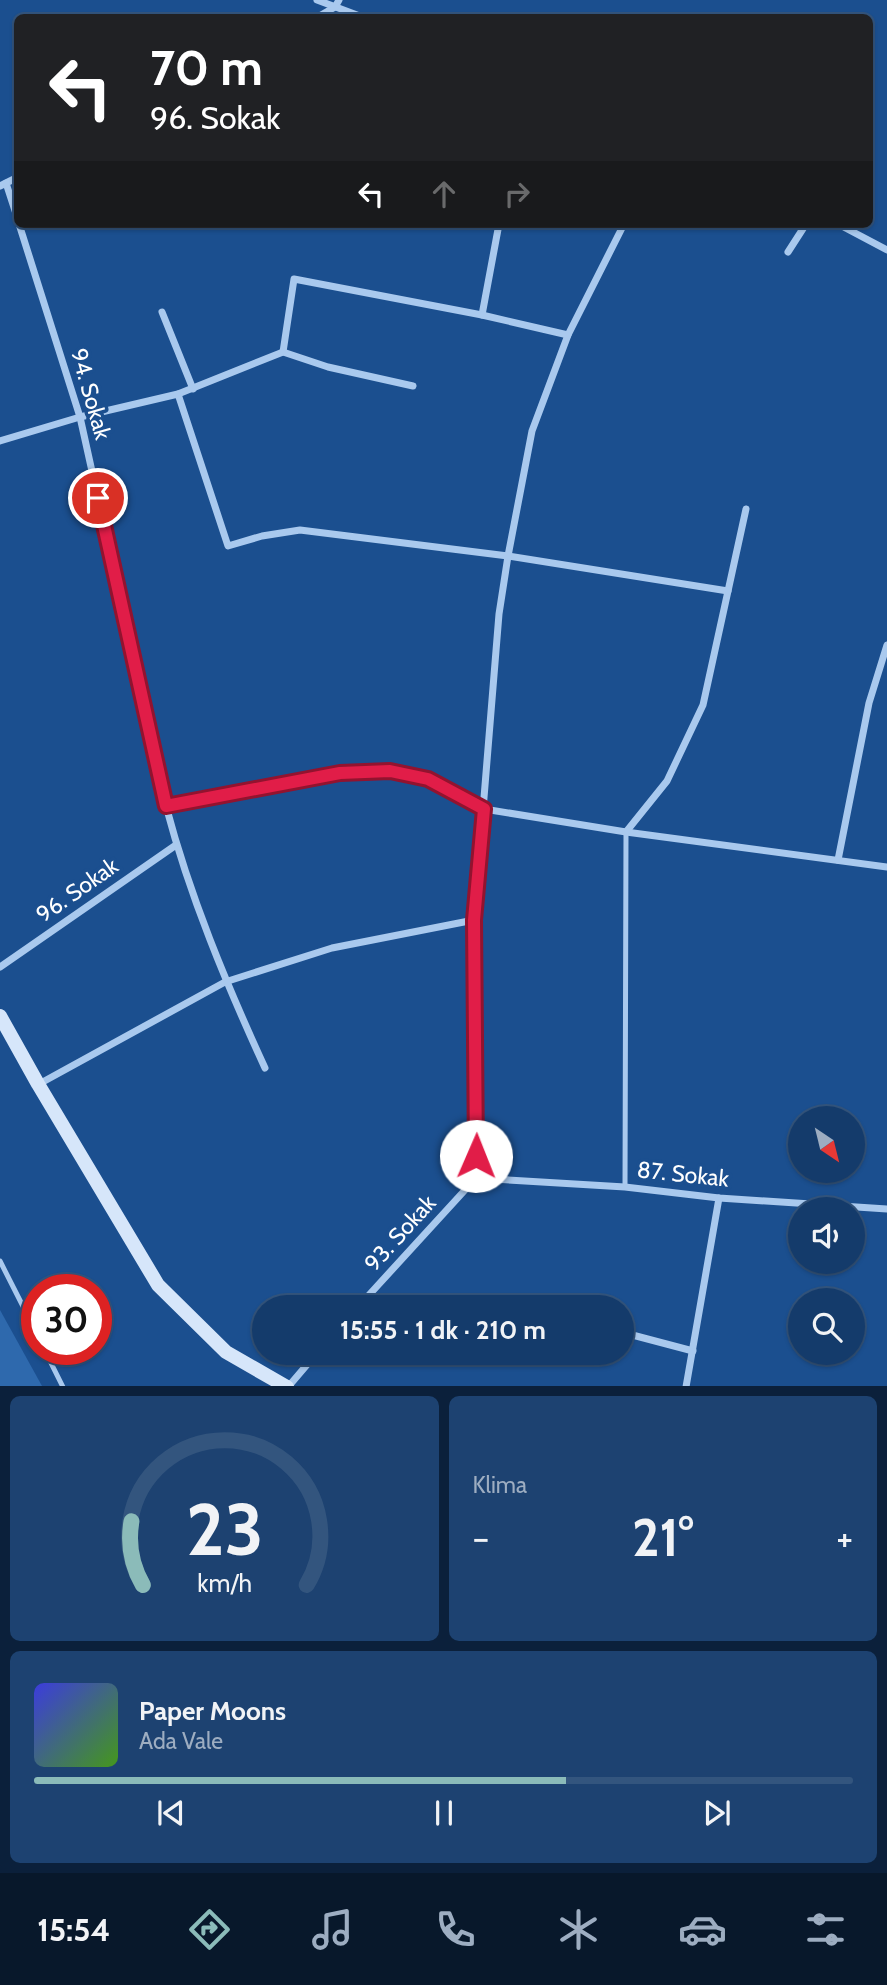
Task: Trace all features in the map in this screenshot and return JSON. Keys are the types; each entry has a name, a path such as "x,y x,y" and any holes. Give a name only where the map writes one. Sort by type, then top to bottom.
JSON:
{"street":[{"path":"317,0 337,4 357,14"},
{"path":"322,14 337,4"},
{"name":"94. Sokak","path":"3,185 14,212"},
{"name":"94. Sokak","path":"20,228 80,417 176,845 225,982 265,1068"},
{"path":"482,315 497,228"},
{"path":"476,1178 474,920 499,614 532,431 568,335 622,228"},
{"path":"788,252 803,228"},
{"path":"846,228 887,250"},
{"path":"283,352 295,279 482,315 568,335"},
{"path":"162,312 193,389"},
{"path":"0,442 80,417 178,394 283,352 328,367 413,386"},
{"path":"178,394 228,546 262,536 300,530 508,556 728,591"},
{"path":"626,832 667,781 703,705 746,509"},
{"path":"838,860 869,703 887,645"},
{"path":"166,806 340,773 390,771 428,779 484,809 626,832 887,867"},
{"name":"96. Sokak","path":"0,967 176,845"},
{"path":"38,1084 225,982 332,948 474,920"},
{"path":"0,1016 158,1286 226,1352 285,1386"},
{"name":"87. Sokak","path":"476,1178 625,1187 719,1198 887,1209"},
{"name":"93. Sokak","path":"369,1295 476,1178"},
{"path":"687,1386 719,1198"},
{"path":"634,1335 693,1351"},
{"path":"288,1386 306,1365"}],"lane":[{"path":"625,1187 626,832"},
{"path":"0,1261 21,1302"},
{"path":"52,1365 62,1386"}],"shaded area":[{"path":"0,1310 21,1348 21,1365 30,1365 42,1386 0,1386"}],"route":[{"path":"98,498 166,806 340,773 390,771 428,779 484,809 474,920 476,1156"}]}
